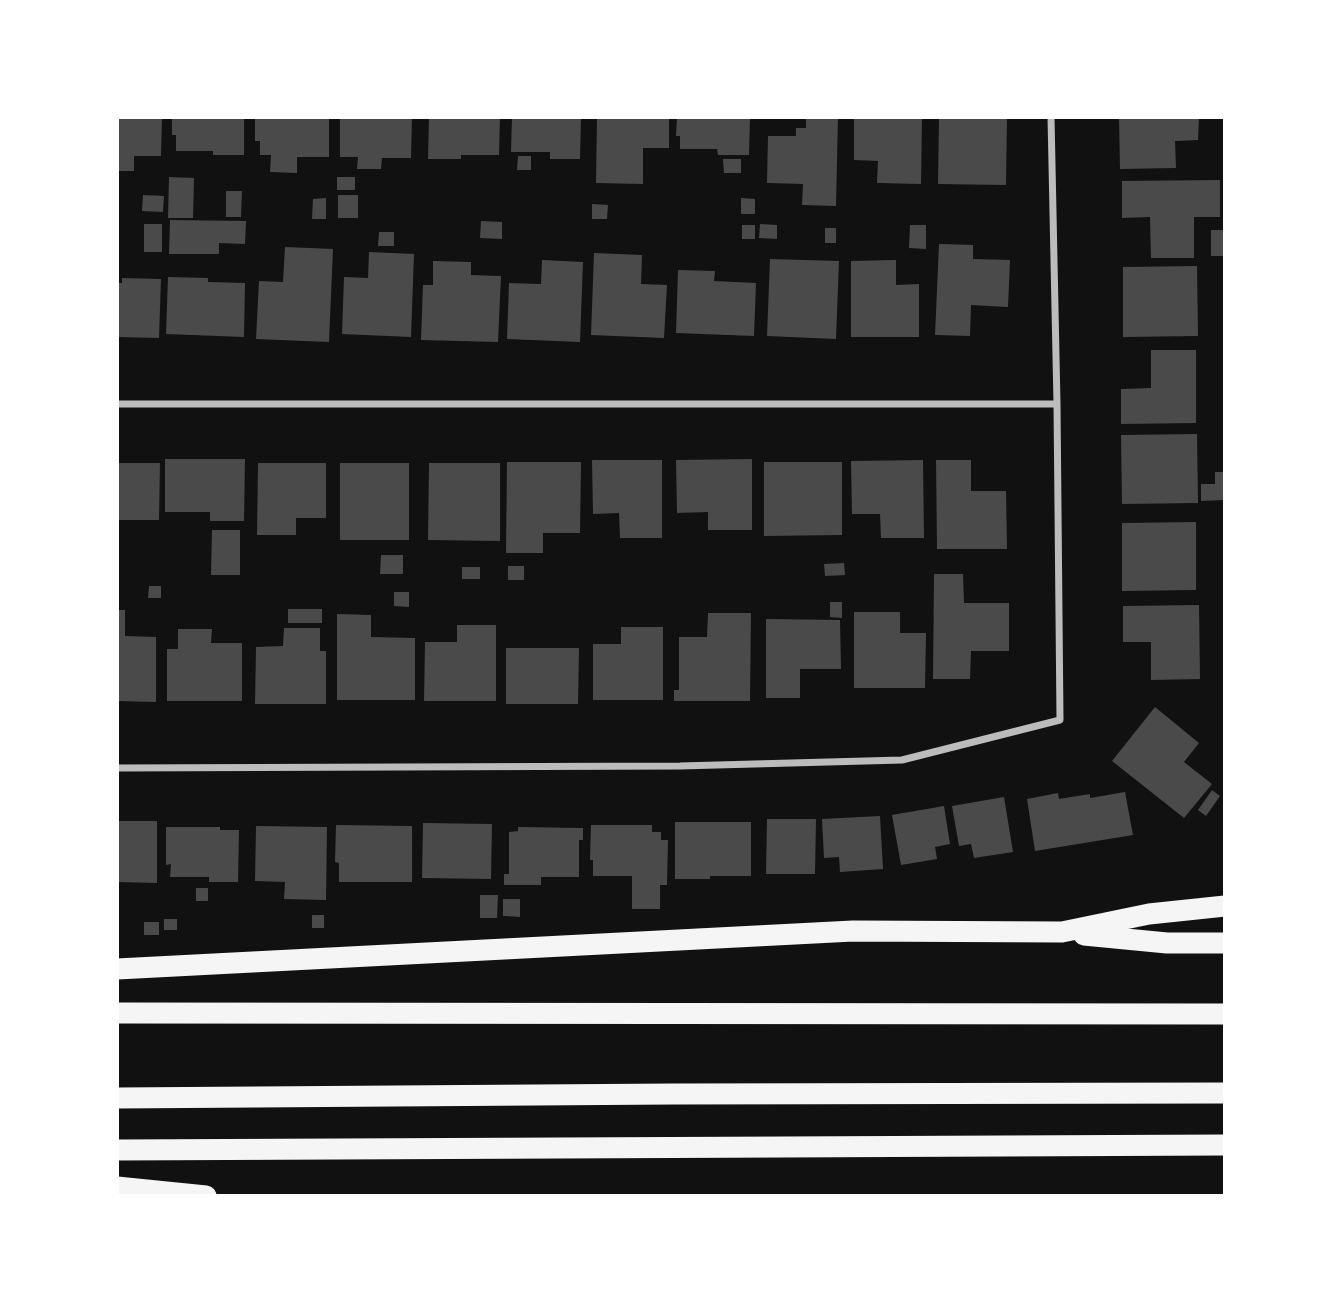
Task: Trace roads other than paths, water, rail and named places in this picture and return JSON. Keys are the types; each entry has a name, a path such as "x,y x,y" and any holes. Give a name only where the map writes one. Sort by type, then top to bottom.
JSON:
{"highway":[{"path":"1062,932 1149,914 1225,906"},
{"path":"117,969 853,931 1062,932 1167,943 1225,943"},
{"path":"117,1013 1225,1014"},
{"path":"117,1098 1225,1093"},
{"path":"117,1150 1225,1145"},
{"path":"117,1187 206,1196"}],"street":[{"path":"117,768 680,766 902,760 1059,720 1057,404 1051,117"},
{"path":"117,404 1057,404"}]}
